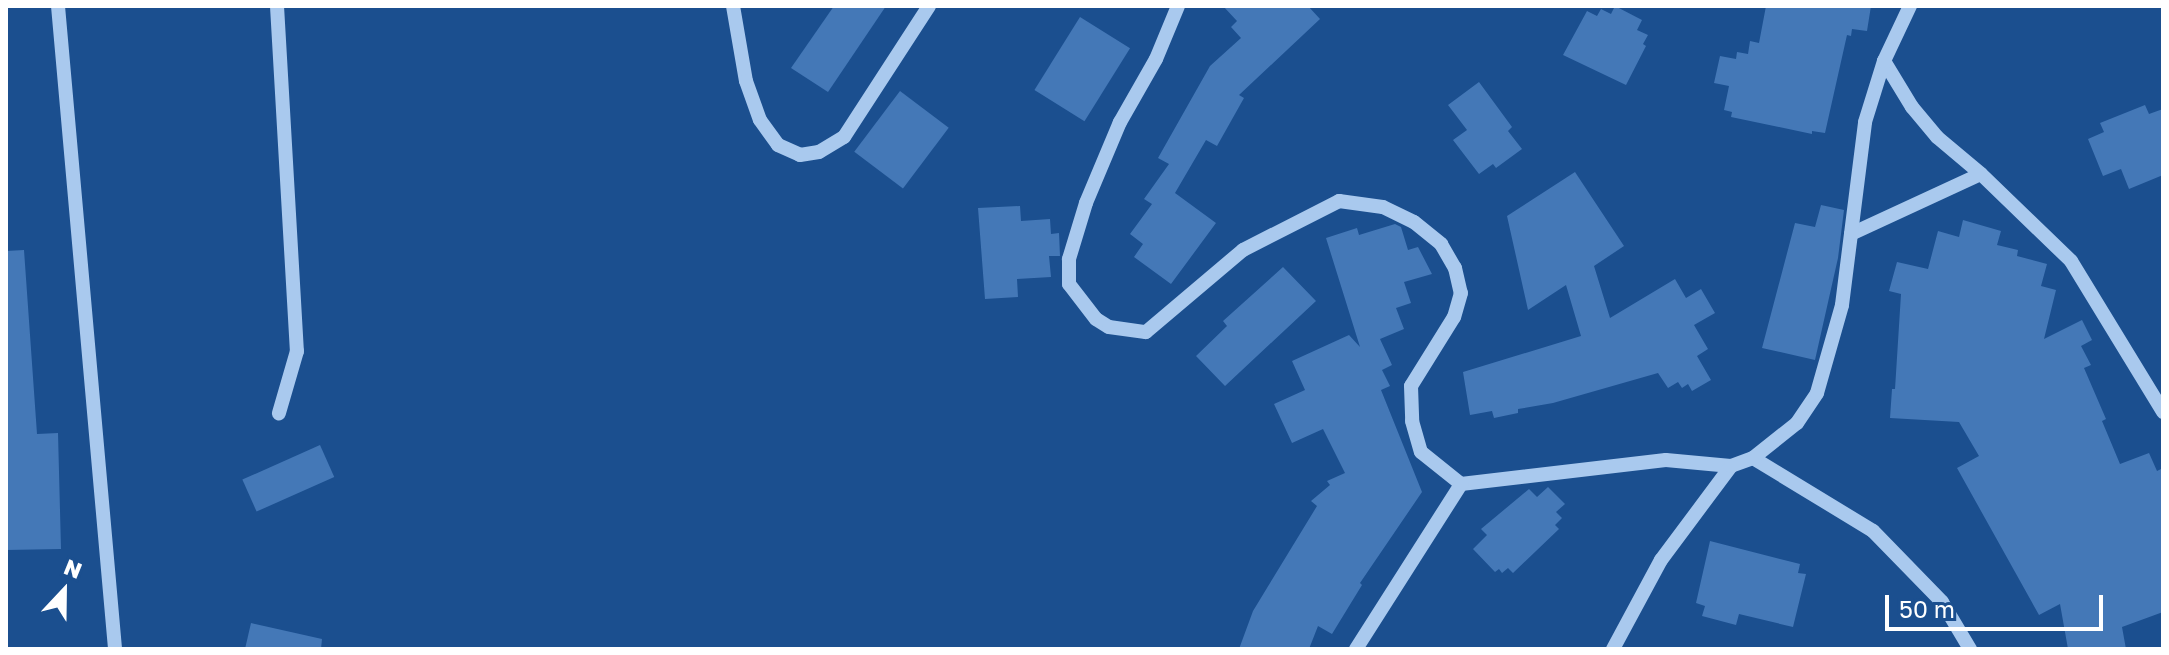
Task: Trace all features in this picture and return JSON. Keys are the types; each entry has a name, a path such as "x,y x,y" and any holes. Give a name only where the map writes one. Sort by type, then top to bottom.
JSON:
{"street":[{"path":"58,6 115,649"},
{"path":"277,6 297,351 279,413"},
{"path":"733,6 746,81 760,120 778,145 800,155 819,152 844,137 929,6"},
{"path":"1178,6 1156,59 1120,122 1086,203 1069,259 1069,284 1081,303 1109,327 1146,332 1243,250 1339,201 1383,207 1414,222 1441,244 1455,268 1461,293 1454,317 1411,386 1412,421 1421,452 1461,484 1666,460 1731,466 1753,458 1797,423 1817,393 1842,305 1865,122 1884,61 1910,6"},
{"path":"1884,61 1912,107 1937,137 1981,174 2071,261 2163,412"},
{"path":"1851,234 1981,174"},
{"path":"1753,458 1873,531 1942,602 1970,649"},
{"path":"1613,649 1661,560 1731,466"},
{"path":"1356,649 1461,484"}],"building":[{"path":"834,6 886,6 828,92 791,68"},
{"path":"1223,6 1308,6 1320,19 1239,95 1244,98 1217,146 1206,140 1175,193 1216,223 1171,284 1134,257 1143,244 1130,234 1152,204 1144,199 1169,164 1158,158 1210,66 1241,38 1231,27 1237,21"},
{"path":"1615,6 1642,20 1637,30 1648,35 1643,44 1646,46 1626,85 1563,55 1587,11 1597,16 1601,9 1611,14"},
{"path":"1766,6 1871,6 1867,31 1852,29 1851,36 1847,35 1825,133 1812,131 1812,134 1731,117 1732,112 1724,110 1729,86 1714,83 1720,56 1736,59 1737,52 1748,54 1750,41 1759,43"},
{"path":"1080,17 1130,48 1084,121 1034,90"},
{"path":"1479,82 1512,127 1508,131 1522,149 1496,168 1493,164 1479,174 1453,140 1467,130 1448,105"},
{"path":"900,91 949,128 903,188 854,152"},
{"path":"2145,105 2149,114 2163,109 2163,175 2129,189 2121,169 2103,176 2088,139 2104,132 2100,123"},
{"path":"1575,172 1624,246 1594,266 1610,318 1675,279 1686,298 1701,289 1715,313 1694,325 1708,349 1697,356 1711,380 1692,391 1688,384 1682,388 1678,382 1668,388 1658,373 1553,403 1518,409 1518,413 1494,418 1492,411 1470,415 1463,372 1581,336 1566,285 1528,310 1507,216"},
{"path":"1821,205 1844,210 1838,258 1815,360 1762,348 1795,223 1815,227"},
{"path":"1020,206 1021,221 1050,219 1051,234 1059,233 1060,256 1049,256 1051,277 1017,279 1018,297 985,299 978,208"},
{"path":"1963,220 2001,231 1997,245 2018,250 2017,256 2047,264 2041,286 2056,290 2044,339 2082,320 2092,340 2081,346 2091,365 2084,368 2106,419 2102,421 2120,464 2149,453 2157,471 2163,468 2163,612 2122,627 2126,649 2068,649 2060,604 2039,615 1957,468 1979,456 1959,422 1890,418 1892,389 1895,389 1901,294 1889,291 1897,262 1928,269 1938,231 1959,237"},
{"path":"1395,224 1401,227 1408,250 1418,247 1432,274 1404,282 1411,303 1396,308 1404,329 1380,339 1392,365 1382,370 1390,386 1381,390 1422,492 1360,583 1362,585 1332,634 1318,626 1309,649 1239,649 1253,611 1317,506 1311,501 1330,485 1327,481 1345,473 1323,429 1292,443 1274,404 1305,390 1292,361 1349,335 1360,347 1326,238 1357,228 1359,235"},
{"path":"24,250 37,434 58,433 61,549 6,550 6,251"},
{"path":"1283,267 1316,301 1225,386 1196,356 1227,326 1223,321"},
{"path":"320,445 334,477 257,512 242,480"},
{"path":"1548,487 1565,504 1556,512 1562,518 1555,525 1559,529 1513,573 1508,568 1502,573 1499,569 1495,572 1473,549 1487,535 1481,529 1529,489 1537,497"},
{"path":"1710,541 1800,564 1798,573 1806,574 1793,627 1739,614 1736,625 1702,616 1705,606 1696,603"},
{"path":"251,623 322,639 321,649 245,649"}]}
